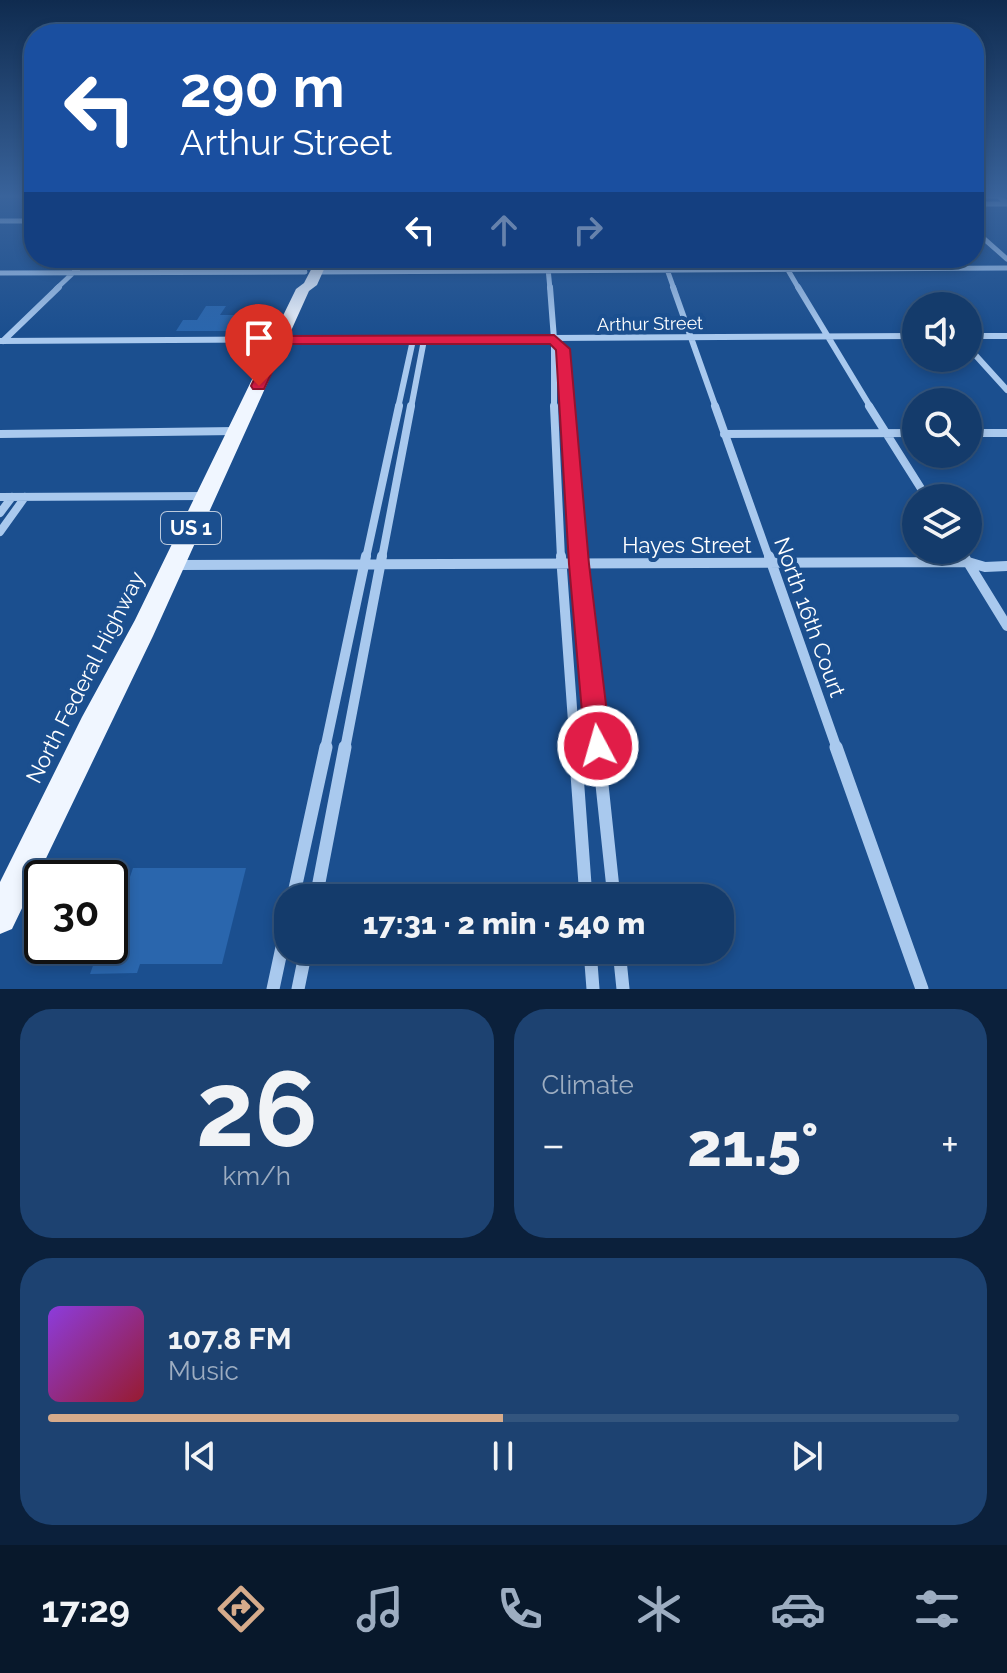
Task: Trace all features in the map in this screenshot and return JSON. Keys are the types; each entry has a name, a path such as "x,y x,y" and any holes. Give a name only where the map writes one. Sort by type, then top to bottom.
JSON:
{"main road":[{"name":"North Federal Highway","path":"0,917 174,565 303,289 310,285 311,268"}],"street":[{"path":"987,241 1007,259"},
{"path":"1,342 78,268"},
{"path":"0,273 271,268"},
{"path":"370,268 548,271 1007,268"},
{"path":"548,268 554,339 552,354 561,564 585,884"},
{"name":"North 16th Court","path":"666,268 922,989"},
{"path":"789,270 826,337 918,484"},
{"name":"Arthur Street","path":"1,342 902,336"},
{"path":"982,336 1007,336"},
{"path":"554,339 563,349 579,564 613,884"},
{"path":"319,884 418,340"},
{"path":"296,884 364,564 418,340"},
{"path":"982,362 1007,390"},
{"path":"0,434 237,431"},
{"path":"724,434 902,433"},
{"path":"982,433 1007,433"},
{"path":"0,497 206,496"},
{"path":"0,513 12,497"},
{"path":"0,532 25,497"},
{"name":"Hayes Street","path":"174,565 902,562"},
{"path":"969,564 1007,626"},
{"name":"Hayes Street","path":"975,564 1007,566"},
{"path":"273,989 279,964"},
{"path":"298,989 303,964"},
{"path":"591,964 593,989"},
{"path":"620,964 623,989"}],"building":[{"path":"206,306 226,306 220,315 263,315 255,331 176,331 183,320 197,320"},
{"path":"133,868 246,868 222,964 140,964 137,973 90,974 94,964 128,964 128,883"}],"route":[{"path":"259,386 280,340 554,339 563,349 579,564 598,746"}]}
